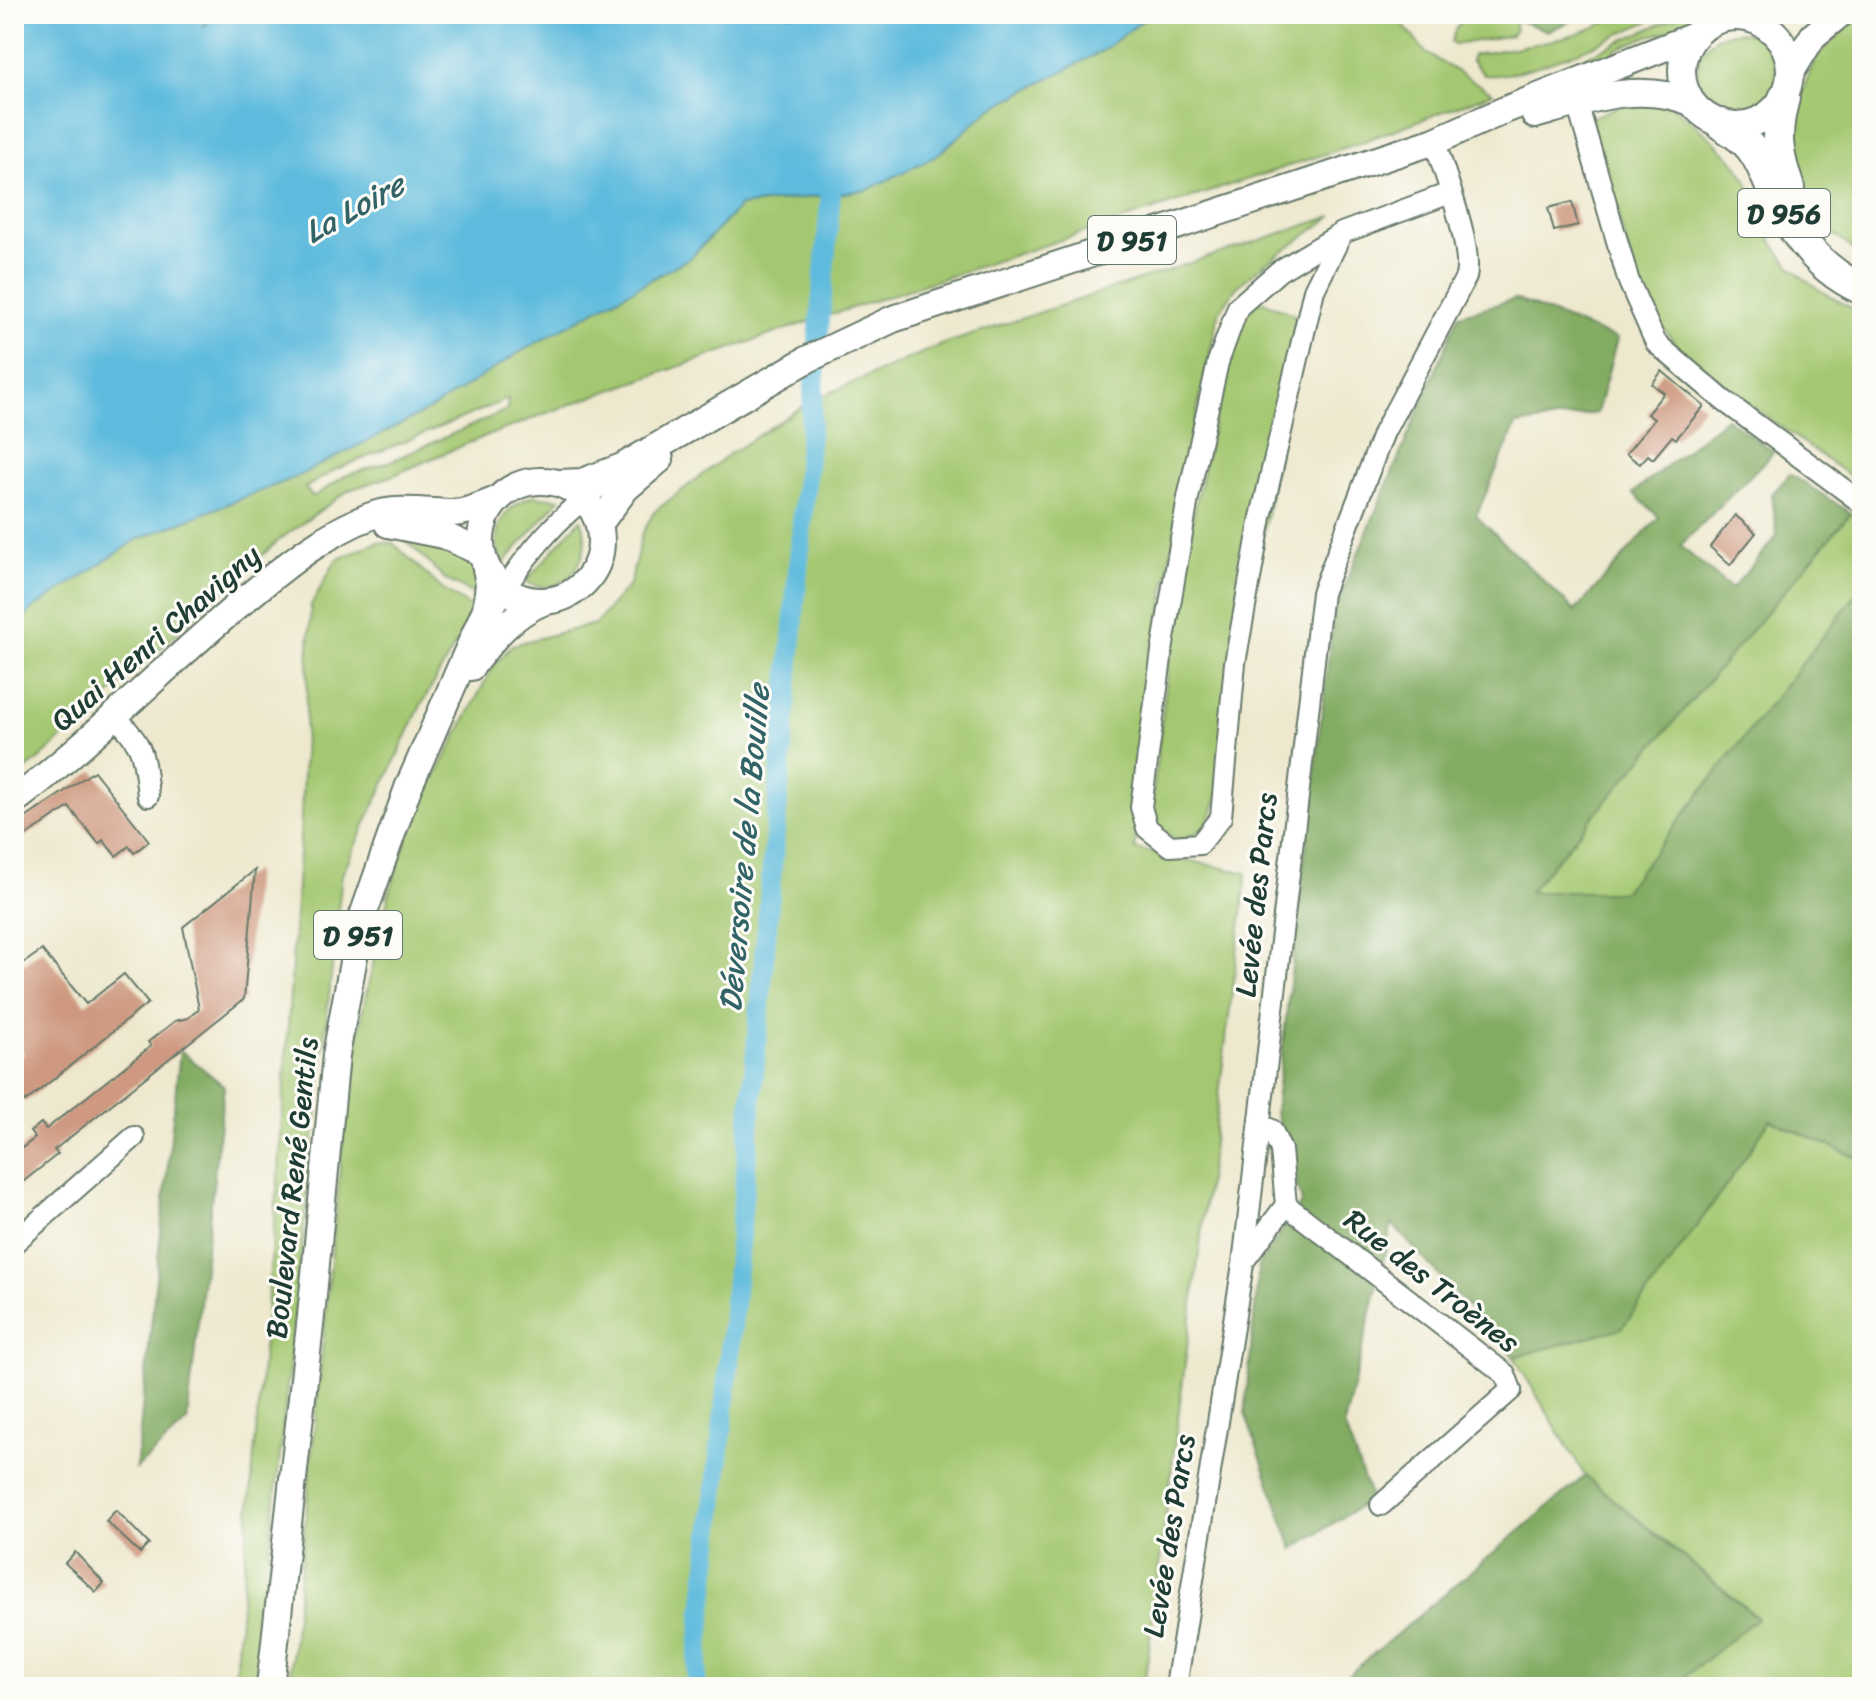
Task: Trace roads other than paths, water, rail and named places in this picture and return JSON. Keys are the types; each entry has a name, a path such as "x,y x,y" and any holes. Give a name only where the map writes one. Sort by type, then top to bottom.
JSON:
{"highway":[{"name":"D 956","path":"1787,85 1776,140 1789,188 1824,239 1862,269"},
{"name":"D 956","path":"1721,124 1750,146 1758,157 1785,216 1807,248 1839,277 1862,289"}],"main road":[{"name":"D 951","path":"1435,141 1505,110 1694,36 1720,19 1790,14"},
{"path":"1721,124 1757,122 1772,112 1813,36 1840,14"},
{"path":"1751,19 1780,39 1789,60 1787,85"},
{"path":"1691,102 1682,80 1682,69 1694,36"},
{"name":"D 951","path":"559,483 601,477 808,359 893,319 1435,141 1577,103 1616,94 1651,91 1691,102 1704,115 1721,124"},
{"name":"D 951","path":"599,524 626,488 730,406"},
{"name":"Quai Henri Chavigny","path":"14,801 64,761 189,647 284,567 345,529 372,516 395,511 452,513 471,510 525,483 542,480 559,483"},
{"path":"559,483 576,491 594,511 599,524"},
{"name":"Boulevard René Gentils","path":"270,1687 336,1055 360,924 408,788 486,607 489,584 483,558 483,525 496,500"},
{"path":"345,529 385,524 419,528 443,535 483,558 491,574 505,589 520,597 545,601"},
{"name":"Boulevard René Gentils","path":"441,710 485,648 524,609 574,591 585,581 600,555 599,524"}],"street":[{"path":"1577,103 1629,282 1656,343 1723,400 1862,503"},
{"name":"Levée des Parcs","path":"1176,1687 1243,1261 1322,593 1384,432 1466,277 1468,266 1466,246 1435,141"},
{"path":"1342,233 1314,290 1261,517 1235,663 1221,817 1200,844 1170,846 1147,828 1141,807 1167,620 1188,498 1218,362 1238,307 1279,271 1342,233 1450,193"},
{"path":"441,710 505,589 524,563 583,499 730,406"},
{"path":"114,715 143,751 148,796"},
{"path":"1243,1261 1286,1205 1281,1150 1272,1130 1260,1125"},
{"path":"14,1243 134,1137"},
{"name":"Rue des Troènes","path":"1286,1205 1505,1374 1510,1383 1511,1390 1381,1505"}],"water":[{"name":"La Loire","path":"14,14 211,14 202,28 220,14 1151,14 1102,51 990,109 936,156 867,190 740,206 691,257 520,352 429,410 296,477 138,539 31,610 14,630"}],"waterway":[{"name":"Déversoire de la Bouille","path":"695,1687 728,1372 833,169"}]}
